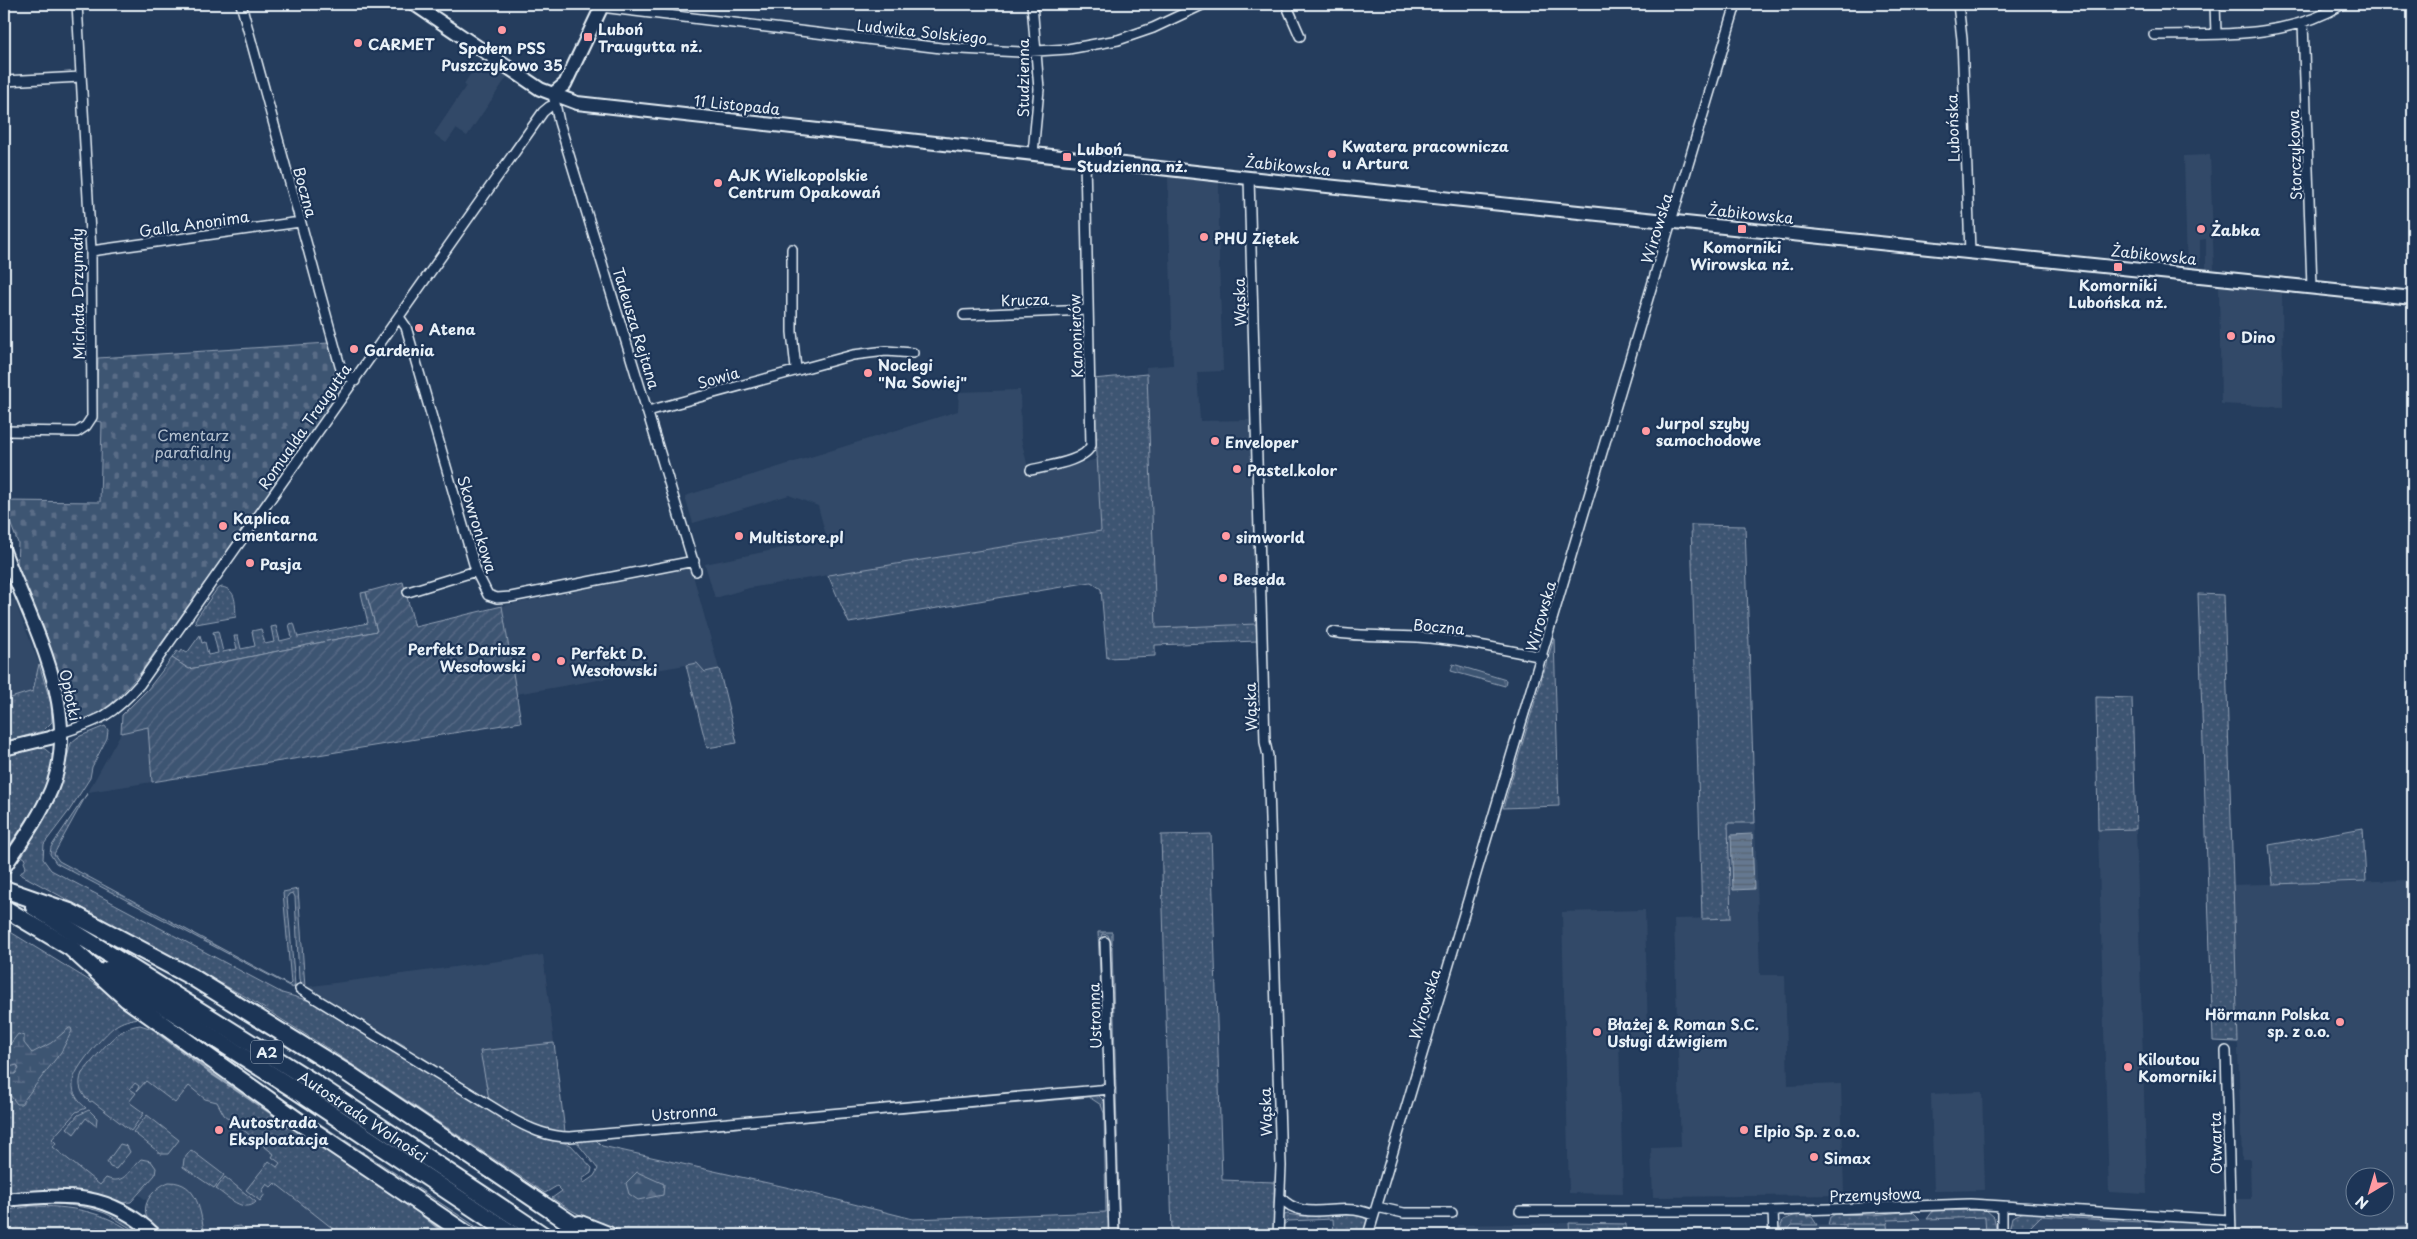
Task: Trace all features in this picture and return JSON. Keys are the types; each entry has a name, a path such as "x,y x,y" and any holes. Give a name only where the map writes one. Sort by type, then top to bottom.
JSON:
{"highway":[{"path":"4,889 70,912 192,976 347,1073 588,1235"},
{"name":"Autostrada Wolności","path":"4,889 232,1030 543,1235"},
{"name":"A2","path":"4,908 71,948"},
{"path":"71,948 127,999 298,1121 468,1235"},
{"name":"Autostrada Wolności","path":"71,948 294,1088 514,1235"},
{"path":"433,1211 459,1235"},
{"path":"558,1214 608,1235"}],"street":[{"name":"Michała Drzymały","path":"4,431 71,432 82,430 90,422 92,412 91,252 77,4"},
{"name":"Boczna","path":"241,4 340,366 342,372 355,382"},
{"name":"11 Listopada","path":"414,4 554,99 1085,159"},
{"name":"Studzienna","path":"1032,4 1037,52 1038,101 1032,153"},
{"name":"Ludwika Solskiego","path":"602,6 941,48 1037,52 1083,47 1127,38 1163,24 1204,4"},
{"path":"1286,4 1300,36"},
{"name":"Wirowska","path":"1368,1235 1543,657 1736,4"},
{"name":"Lubońska","path":"1958,4 1962,39 1970,252"},
{"path":"2215,4 2216,34"},
{"path":"2154,35 2250,34 2304,22 2330,12 2343,4"},
{"name":"Romualda Traugutta","path":"61,733 86,726 108,715 133,693 150,671 543,112 549,107 565,84 602,6"},
{"name":"Storczykowa","path":"2304,22 2312,287"},
{"path":"4,81 81,76"},
{"name":"Tadeusza Rejtana","path":"554,99 696,570"},
{"name":"Żabikowska","path":"1085,159 1249,178 2413,298"},
{"name":"Kanonierów","path":"1031,470 1081,457 1090,450 1085,159"},
{"name":"Wąska","path":"1249,178 1280,1197 1278,1235"},
{"name":"Galla Anonima","path":"91,252 300,222"},
{"path":"792,249 792,332 796,369"},
{"name":"Krucza","path":"964,315 1088,310"},
{"name":"Skowronkowa","path":"399,317 406,326 476,571 488,595 497,598 694,561"},
{"name":"Sowia","path":"648,411 796,369 863,353 913,353"},
{"name":"Opłotki","path":"4,551 52,677 60,708 61,733 58,766 50,791 4,868"},
{"path":"408,592 476,571"},
{"name":"Boczna","path":"1332,632 1356,636 1416,637 1474,643 1543,657"},
{"path":"4,749 50,738 61,733"},
{"name":"Ustronna","path":"1105,942 1114,1235"},
{"name":"Ustronna","path":"300,989 507,1116 533,1130 556,1136 570,1137 1110,1089"},
{"name":"Otwarta","path":"2226,1050 2231,1235"},
{"path":"4,1200 68,1195 103,1203 130,1216 155,1235"},
{"path":"4,1204 38,1197"},
{"path":"1280,1197 1292,1208 1303,1211 1356,1210 1404,1214 1452,1213"},
{"name":"Przemysłowa","path":"1520,1211 1773,1211 1970,1204 2230,1220"},
{"path":"2002,1206 2002,1235"},
{"path":"1773,1211 1774,1235"}],"shaded area":[{"path":"480,59 507,77 467,136 456,129 446,143 434,134 466,86 464,84"},
{"path":"2210,155 2214,271 2206,270 2206,239 2200,240 2200,269 2187,268 2184,156"},
{"path":"1168,177 1219,182 1219,264 1223,371 1197,372 1200,421 1252,420 1256,624 1156,628 1146,367 1173,365"},
{"path":"2219,283 2282,290 2283,407 2221,404"},
{"path":"1020,390 1021,439 1030,476 1098,459 1101,531 749,588 715,598 705,564 827,539 818,506 789,495 693,523 685,496 958,411 959,392"},
{"path":"691,568 719,669 705,672 697,663 516,694 502,606"},
{"path":"4,571 12,594 8,601 14,599 39,664 33,691 4,700"},
{"path":"148,726 152,782 88,792 121,733"},
{"path":"1728,822 1755,823 1760,975 1785,975 1788,1086 1841,1084 1844,1195 1653,1197 1651,1148 1681,1147 1674,919 1731,918"},
{"path":"2136,829 2147,1194 2109,1192 2098,830"},
{"path":"1752,834 1754,889 1733,890 1731,835"},
{"name":"Hörmann Polska sp. z o.o.","path":"2413,880 2413,1227 2379,1228 2379,1235 2293,1235 2293,1231 2235,1235 2234,1199 2251,1199 2250,1159 2242,1159 2232,885"},
{"name":"Błażej & Roman S.C. Usługi dźwigiem","path":"1645,910 1648,1040 1619,1041 1623,1194 1569,1193 1562,912"},
{"path":"543,955 554,1043 480,1051 489,1100 305,987"},
{"path":"116,1025 130,1045 152,1050 416,1235 170,1235 150,1203 137,1193 73,1185 32,1117 60,1077"},
{"path":"1982,1092 1985,1190 1934,1191 1931,1094"},
{"path":"2041,1216 2148,1223 2148,1228 2160,1228 2168,1221 2215,1225 2216,1235 2028,1235 2028,1229"},
{"path":"1985,1217 1986,1235 1888,1235 1887,1220"},
{"path":"1569,1223 1570,1235 1458,1235 1458,1225"},
{"path":"1846,1224 1846,1235 1784,1235 1792,1225"},
{"path":"1683,1229 1752,1229 1759,1235 1683,1235"}],"green space":[{"name":"Cmentarz parafialny","path":"328,343 338,377 343,377 349,381 140,673 102,711 83,719 74,719 68,713 59,672 17,566 18,543 4,507 4,501 100,502 102,422 96,421 98,358"},
{"path":"1147,374 1156,628 1256,624 1257,641 1155,645 1155,656 1107,658 1101,589 1091,582 849,623 828,575 1101,531 1093,379"},
{"path":"1691,525 1745,526 1755,823 1728,823 1731,918 1702,919"},
{"path":"403,582 415,627 502,606 521,722 152,782 148,727 121,733 122,715 148,689 172,658 189,669 377,631 366,592"},
{"path":"222,587 233,594 236,617 196,624 195,620 217,589"},
{"path":"366,592 377,631 189,669 172,658 177,651 180,653 182,650 187,653 200,635 202,643 205,642 208,655 218,653 213,632 218,631 223,652 237,649 234,636 238,636 241,649 255,646 252,631 261,629 265,644 274,642 271,627 276,626 280,641 292,638 289,624 294,623 298,637 368,623 361,593"},
{"path":"2198,594 2224,595 2238,1042 2213,1041"},
{"path":"1554,638 1559,806 1503,808"},
{"path":"697,663 705,672 719,669 737,743 707,748 686,665"},
{"path":"39,664 51,704 52,722 43,731 4,742 4,700 33,691"},
{"path":"1453,664 1506,680 1505,686 1451,671"},
{"path":"2096,697 2132,698 2136,829 2098,830"},
{"path":"105,726 108,730 107,738 92,767 90,778 69,811 44,844 43,859 51,870 282,993 310,1001 476,1101 550,1139 571,1145 592,1168 591,1173 582,1179 584,1183 594,1176 598,1169 578,1144 579,1140 1092,1094 1098,1095 1106,1103 1111,1235 818,1235 767,1233 652,1236 612,1229 591,1220 552,1198 562,1191 557,1186 545,1193 335,1053 246,997 20,874 26,867 24,862 26,859 22,856 56,798 71,743 78,737","holes":["1089,1097 1101,1105 1104,1113 1106,1212 913,1219 790,1188 602,1146 596,1140"]},
{"path":"38,745 38,747 45,749 52,755 49,778 37,803 8,847 4,845 4,754"},
{"path":"88,792 54,854 59,861 289,985 291,983 283,892 298,889 305,987 407,1047 404,1050 302,986 299,979 295,897 293,893 287,897 295,985 293,988 56,863 50,854 51,847"},
{"path":"2363,828 2366,881 2273,884 2269,845"},
{"path":"1211,834 1222,1180 1274,1182 1275,1235 1172,1235 1161,835"},
{"path":"4,928 116,997 140,1018 120,1023 114,1027 83,1061 74,1076 73,1090 80,1103 86,1108 76,1112 52,1139 56,1143 53,1147 100,1185 106,1178 118,1180 122,1178 141,1159 151,1161 156,1168 155,1175 131,1202 119,1203 62,1191 13,1193 7,1187 4,1166"},
{"path":"1098,932 1112,932 1112,945 1108,935 1102,934 1099,945 1103,958 1106,1079 1104,1082 1105,1077"},
{"path":"1112,946 1120,1235 1117,1235 1109,956"},
{"path":"140,1025 159,1031 219,1075 452,1235 341,1235 275,1183 271,1187 267,1184 262,1191 265,1194 260,1201 246,1190 269,1161 277,1167 280,1163 272,1157 274,1154 224,1115 217,1102 205,1099 189,1086 175,1103 146,1081 137,1091 139,1086 135,1083 130,1089 136,1093 129,1102 144,1113 131,1131 92,1101 90,1102 82,1092 80,1081 82,1073 108,1043 122,1031"},
{"path":"69,1028 72,1031 61,1052 21,1104 17,1104 6,1090 4,1081 8,1074 15,1074 19,1069 17,1065 9,1067 5,1063 5,1051 18,1034 24,1036 24,1043 32,1053 51,1043"},
{"path":"554,1043 565,1132 550,1130 512,1115 420,1060 420,1056 489,1099 480,1051"},
{"path":"243,1073 489,1235 477,1235"},
{"path":"89,1110 97,1118 96,1126 86,1118 74,1134 67,1128 78,1115"},
{"path":"147,1115 179,1140 168,1154 161,1154 133,1132"},
{"path":"120,1144 127,1146 130,1152 116,1169 110,1167 107,1162"},
{"path":"191,1150 224,1175 214,1188 183,1167 184,1159"},
{"path":"637,1172 664,1184 663,1195 638,1200 629,1194 626,1183"},
{"path":"225,1177 256,1202 246,1206 241,1205 216,1189"},
{"path":"169,1182 179,1183 187,1187 192,1193 199,1209 205,1235 162,1235 149,1222 146,1214 147,1202 154,1192"},
{"path":"68,1202 89,1206 109,1213 128,1222 147,1235 97,1210 71,1205 35,1203"},
{"path":"31,1206 60,1207 99,1215 112,1220 136,1235 4,1235 4,1211"},
{"path":"1986,1210 1994,1217 1997,1235 1986,1235 1985,1217 1927,1219 1933,1211"},
{"path":"1912,1211 1920,1219 1888,1220 1887,1224 1828,1225 1830,1217 1836,1214 1873,1215"},
{"path":"2024,1212 2135,1219 2140,1222 2041,1216 2028,1229 2028,1235 2008,1235 2012,1217"},
{"path":"1287,1214 1300,1216 1360,1215 1367,1220 1364,1235 1334,1235 1333,1219 1288,1221 1280,1228 1283,1216"},
{"path":"1796,1215 1812,1217 1817,1225 1792,1225 1784,1235 1778,1235 1783,1220"},
{"path":"1569,1223 1626,1224 1626,1235 1570,1235"},
{"path":"1846,1224 1887,1224 1888,1235 1846,1235"},
{"path":"240,1226 254,1235 228,1235 233,1227"},
{"path":"2413,1227 2413,1235 2379,1235 2379,1228"},
{"path":"2292,1230 2293,1235 2238,1235 2245,1232"}],"waterway":[{"path":"158,1033 212,1074 416,1210 447,1235"},
{"path":"336,1076 353,1087"}],"place":[{"name":"Społem PSS Puszczykowo 35","path":"502,30"},
{"name":"Luboń Traugutta nż.","path":"588,37"},
{"name":"CARMET","path":"358,43"},
{"name":"Kwatera pracownicza u Artura","path":"1332,154"},
{"name":"Luboń Studzienna nż.","path":"1067,157"},
{"name":"AJK Wielkopolskie Centrum Opakowań","path":"718,183"},
{"name":"Komorniki Wirowska nż.","path":"1742,229"},
{"name":"Żabka","path":"2201,229"},
{"name":"PHU Ziętek","path":"1204,237"},
{"name":"Komorniki Lubońska nż.","path":"2118,267"},
{"name":"Atena","path":"419,328"},
{"name":"Dino","path":"2231,336"},
{"name":"Gardenia","path":"354,349"},
{"name":"Noclegi \"Na Sowiej\"","path":"868,373"},
{"name":"Jurpol szyby samochodowe","path":"1646,431"},
{"name":"Enveloper","path":"1215,441"},
{"name":"Pastel.kolor","path":"1237,469"},
{"name":"Kaplica cmentarna","path":"223,526"},
{"name":"Multistore.pl","path":"739,536"},
{"name":"simworld","path":"1226,536"},
{"name":"Pasja","path":"250,563"},
{"name":"Beseda","path":"1223,578"},
{"name":"Perfekt Dariusz Wesołowski","path":"536,657"},
{"name":"Perfekt D. Wesołowski","path":"561,661"},
{"name":"Hörmann Polska sp. z o.o.","path":"2340,1022"},
{"name":"Błażej & Roman S.C. Usługi dźwigiem","path":"1597,1032"},
{"name":"Kiloutou Komorniki","path":"2128,1067"},
{"name":"Autostrada Eksploatacja","path":"219,1130"},
{"name":"Elpio Sp. z o.o.","path":"1744,1130"},
{"name":"Simax","path":"1814,1157"}]}
